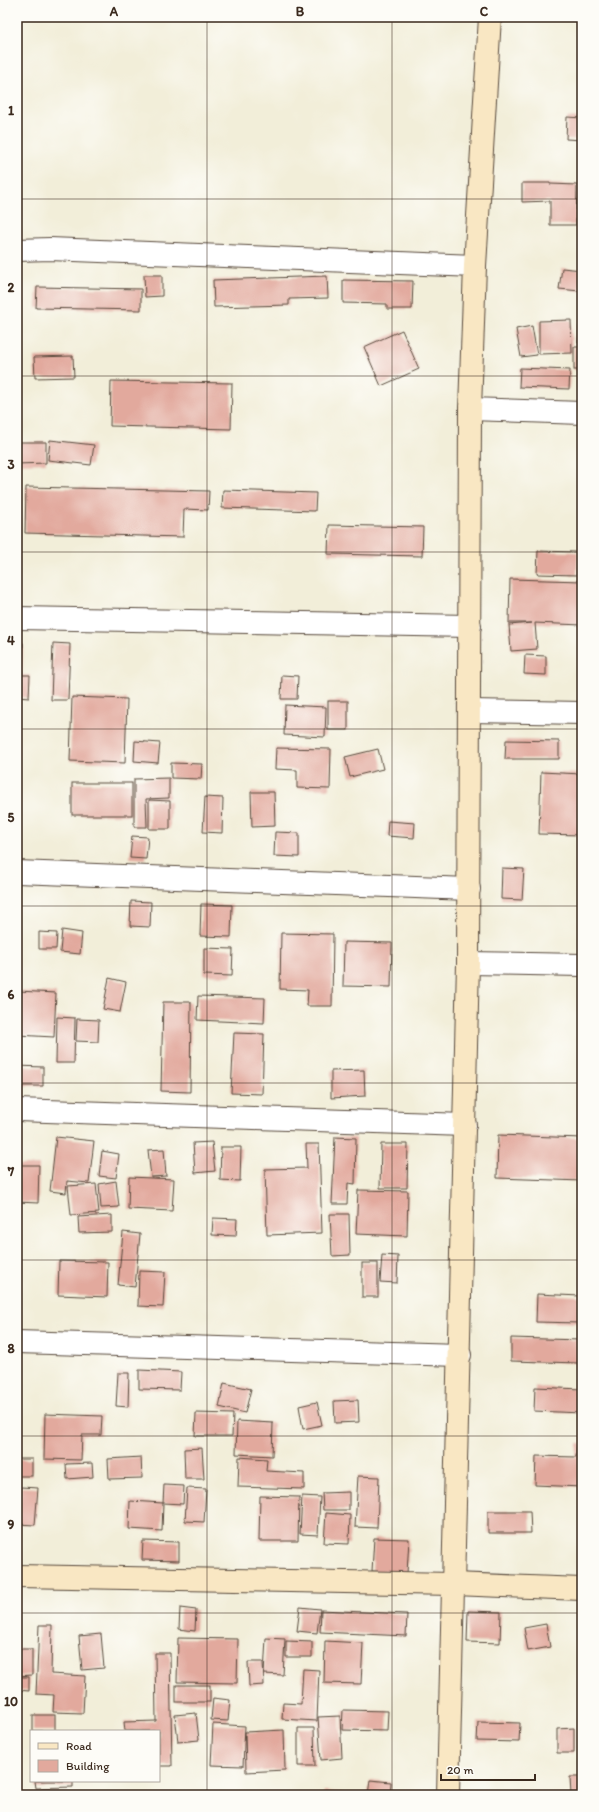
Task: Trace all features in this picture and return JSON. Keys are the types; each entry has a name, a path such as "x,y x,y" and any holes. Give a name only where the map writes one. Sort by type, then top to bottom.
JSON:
{"street":[{"path":"448,1795 460,1356 468,963 470,409 475,266 490,17"},
{"path":"17,250 50,249 475,266"},
{"path":"470,409 582,413"},
{"path":"17,618 470,626"},
{"path":"469,711 582,713"},
{"path":"17,872 469,889"},
{"path":"468,963 582,965"},
{"path":"17,1110 465,1125"},
{"path":"17,1342 460,1356"},
{"path":"17,1576 454,1584 582,1589"}],"building":[{"path":"578,17 582,17 582,50 579,50"},
{"path":"567,117 582,118 582,140 566,139"},
{"path":"522,183 577,185 576,225 550,225 550,201 522,202"},
{"path":"562,268 582,270 580,291 559,289"},
{"path":"144,275 162,275 162,296 145,297"},
{"path":"327,276 328,298 289,299 289,305 214,307 213,280"},
{"path":"343,280 413,281 412,309 387,309 387,304 343,303"},
{"path":"37,287 141,289 141,310 36,308"},
{"path":"571,320 572,353 539,354 539,321"},
{"path":"532,326 537,355 521,357 516,329"},
{"path":"579,326 582,326 582,343 578,343"},
{"path":"402,330 419,369 381,386 364,347"},
{"path":"574,347 582,347 582,370 574,370"},
{"path":"73,356 74,377 35,378 34,357"},
{"path":"520,368 570,370 569,389 519,387"},
{"path":"111,381 232,383 231,429 110,426"},
{"path":"50,440 94,445 91,465 48,460"},
{"path":"17,442 46,442 46,463 17,464"},
{"path":"26,487 209,491 208,510 184,509 183,537 25,533"},
{"path":"223,490 316,493 315,511 222,508"},
{"path":"329,525 423,527 422,556 328,554"},
{"path":"538,551 578,552 577,575 537,574"},
{"path":"510,579 582,581 582,625 535,623 537,649 511,651 509,625 532,623 509,623"},
{"path":"17,643 23,643 22,675 30,675 29,698 17,697"},
{"path":"53,643 70,644 68,700 51,700"},
{"path":"525,655 546,656 546,675 524,674"},
{"path":"282,675 298,676 297,699 281,699"},
{"path":"72,697 127,699 125,763 70,761"},
{"path":"328,701 348,701 348,730 328,730"},
{"path":"285,705 326,707 325,737 284,735"},
{"path":"506,740 559,741 559,759 505,759"},
{"path":"135,741 160,743 158,763 134,761"},
{"path":"276,748 331,749 330,789 297,788 297,770 275,769"},
{"path":"378,749 383,769 350,777 345,757"},
{"path":"171,763 202,764 201,779 171,778"},
{"path":"541,772 582,774 582,835 539,834"},
{"path":"169,778 169,798 146,799 147,827 134,827 134,779"},
{"path":"72,783 132,783 132,815 72,815"},
{"path":"251,792 274,792 275,826 252,827"},
{"path":"205,797 223,798 222,833 203,832"},
{"path":"149,800 170,801 170,829 149,829"},
{"path":"388,821 415,823 414,838 387,836"},
{"path":"275,832 299,833 299,857 274,856"},
{"path":"132,836 148,837 146,859 130,858"},
{"path":"502,868 524,869 522,900 501,899"},
{"path":"131,901 151,902 150,927 130,926"},
{"path":"201,904 232,905 231,937 200,936"},
{"path":"62,930 82,933 80,954 60,952"},
{"path":"39,932 57,933 56,949 39,949"},
{"path":"281,933 333,934 332,1006 307,1006 308,990 280,989"},
{"path":"344,942 392,943 391,987 343,986"},
{"path":"204,948 233,949 232,976 204,975"},
{"path":"109,978 126,982 120,1012 103,1009"},
{"path":"18,991 56,993 54,1037 17,1035"},
{"path":"198,996 265,998 264,1023 197,1020"},
{"path":"163,1002 191,1002 190,1092 161,1091"},
{"path":"57,1017 75,1018 74,1063 56,1063"},
{"path":"77,1019 99,1020 98,1042 76,1041"},
{"path":"234,1033 264,1034 262,1094 231,1093"},
{"path":"17,1066 43,1067 43,1086 17,1086"},
{"path":"364,1070 365,1096 331,1098 331,1071"},
{"path":"498,1135 582,1138 582,1181 497,1178"},
{"path":"56,1137 94,1141 89,1183 67,1181 66,1193 50,1191"},
{"path":"335,1137 356,1138 355,1184 348,1183 347,1204 332,1204"},
{"path":"212,1142 215,1171 195,1173 193,1143"},
{"path":"306,1144 319,1144 322,1233 267,1235 265,1169 307,1168"},
{"path":"381,1144 408,1144 407,1188 380,1188"},
{"path":"221,1147 241,1147 240,1181 220,1180"},
{"path":"164,1149 166,1176 151,1177 148,1150"},
{"path":"102,1151 119,1154 116,1178 99,1176"},
{"path":"17,1165 39,1165 38,1203 17,1202"},
{"path":"129,1177 174,1179 172,1211 128,1209"},
{"path":"116,1181 119,1207 101,1208 99,1184"},
{"path":"96,1184 99,1213 71,1215 68,1186"},
{"path":"358,1190 408,1191 407,1236 356,1234"},
{"path":"330,1214 349,1214 350,1255 332,1256"},
{"path":"112,1215 112,1232 79,1233 78,1217"},
{"path":"213,1218 237,1219 236,1236 212,1235"},
{"path":"123,1232 140,1234 135,1287 118,1285"},
{"path":"382,1255 398,1256 397,1283 380,1282"},
{"path":"59,1261 108,1262 107,1297 58,1295"},
{"path":"362,1263 378,1263 378,1297 362,1297"},
{"path":"139,1271 165,1272 163,1307 138,1306"},
{"path":"537,1294 580,1296 580,1323 536,1322"},
{"path":"511,1338 580,1340 579,1363 511,1361"},
{"path":"139,1370 181,1372 180,1390 139,1389"},
{"path":"118,1373 129,1373 128,1407 116,1406"},
{"path":"224,1383 251,1389 245,1413 219,1407"},
{"path":"535,1387 582,1389 582,1413 534,1411"},
{"path":"358,1400 359,1422 335,1423 334,1401"},
{"path":"317,1402 322,1425 303,1429 299,1406"},
{"path":"196,1413 233,1414 232,1436 195,1436"},
{"path":"45,1414 102,1416 101,1435 82,1435 81,1460 44,1459"},
{"path":"237,1421 273,1423 272,1456 236,1454"},
{"path":"577,1443 582,1443 582,1487 535,1485 536,1456 576,1457"},
{"path":"202,1448 204,1479 185,1479 184,1449"},
{"path":"141,1457 142,1478 109,1479 108,1459"},
{"path":"239,1457 267,1459 266,1471 304,1473 304,1489 238,1487"},
{"path":"17,1459 32,1459 32,1476 17,1476"},
{"path":"92,1463 93,1477 67,1479 66,1464"},
{"path":"358,1476 379,1477 377,1528 355,1527"},
{"path":"164,1485 184,1486 183,1504 163,1503"},
{"path":"21,1487 38,1488 35,1525 17,1524 17,1504 20,1504"},
{"path":"187,1488 206,1489 204,1522 185,1521"},
{"path":"349,1492 349,1510 323,1510 322,1493"},
{"path":"260,1496 299,1497 298,1541 259,1541"},
{"path":"302,1496 320,1497 318,1535 300,1534"},
{"path":"130,1501 163,1503 162,1531 129,1529"},
{"path":"488,1511 530,1511 531,1533 488,1533"},
{"path":"326,1513 350,1515 349,1544 324,1543"},
{"path":"374,1538 409,1539 407,1573 372,1571"},
{"path":"143,1541 179,1542 179,1561 142,1560"},
{"path":"300,1607 320,1609 317,1633 297,1631"},
{"path":"180,1608 196,1610 195,1631 179,1629"},
{"path":"321,1610 407,1614 406,1636 320,1632"},
{"path":"468,1611 501,1612 500,1643 467,1642"},
{"path":"546,1624 550,1647 528,1651 524,1628"},
{"path":"39,1625 52,1625 51,1674 85,1676 83,1713 53,1712 54,1695 36,1694"},
{"path":"101,1634 104,1668 82,1670 79,1636"},
{"path":"178,1638 238,1639 237,1683 177,1682"},
{"path":"266,1638 285,1639 283,1675 264,1674"},
{"path":"286,1641 312,1642 312,1657 286,1657"},
{"path":"325,1641 363,1643 361,1684 324,1683"},
{"path":"17,1649 32,1649 32,1675 17,1676"},
{"path":"155,1653 170,1653 172,1766 160,1766 160,1730 125,1730 124,1722 156,1721"},
{"path":"248,1662 263,1662 264,1685 249,1686"},
{"path":"303,1669 319,1670 317,1721 282,1719 283,1703 301,1704"},
{"path":"17,1677 29,1677 29,1691 17,1690"},
{"path":"176,1685 210,1685 210,1702 176,1702"},
{"path":"213,1698 230,1700 228,1721 211,1720"},
{"path":"343,1710 388,1711 387,1731 342,1730"},
{"path":"196,1713 199,1740 178,1742 175,1715"},
{"path":"33,1715 55,1715 55,1730 33,1730"},
{"path":"340,1716 342,1758 321,1760 318,1717"},
{"path":"478,1722 520,1723 519,1742 477,1741"},
{"path":"213,1724 245,1726 243,1766 211,1765"},
{"path":"298,1728 314,1728 315,1766 298,1766"},
{"path":"574,1728 574,1753 557,1753 557,1729"},
{"path":"284,1730 285,1770 246,1772 245,1732"},
{"path":"570,1777 582,1777 582,1795 571,1795"},
{"path":"370,1780 391,1782 390,1795 368,1795"},
{"path":"35,1782 73,1782 73,1787 36,1788"},
{"path":"324,1791 344,1793 343,1795 323,1795"}]}
